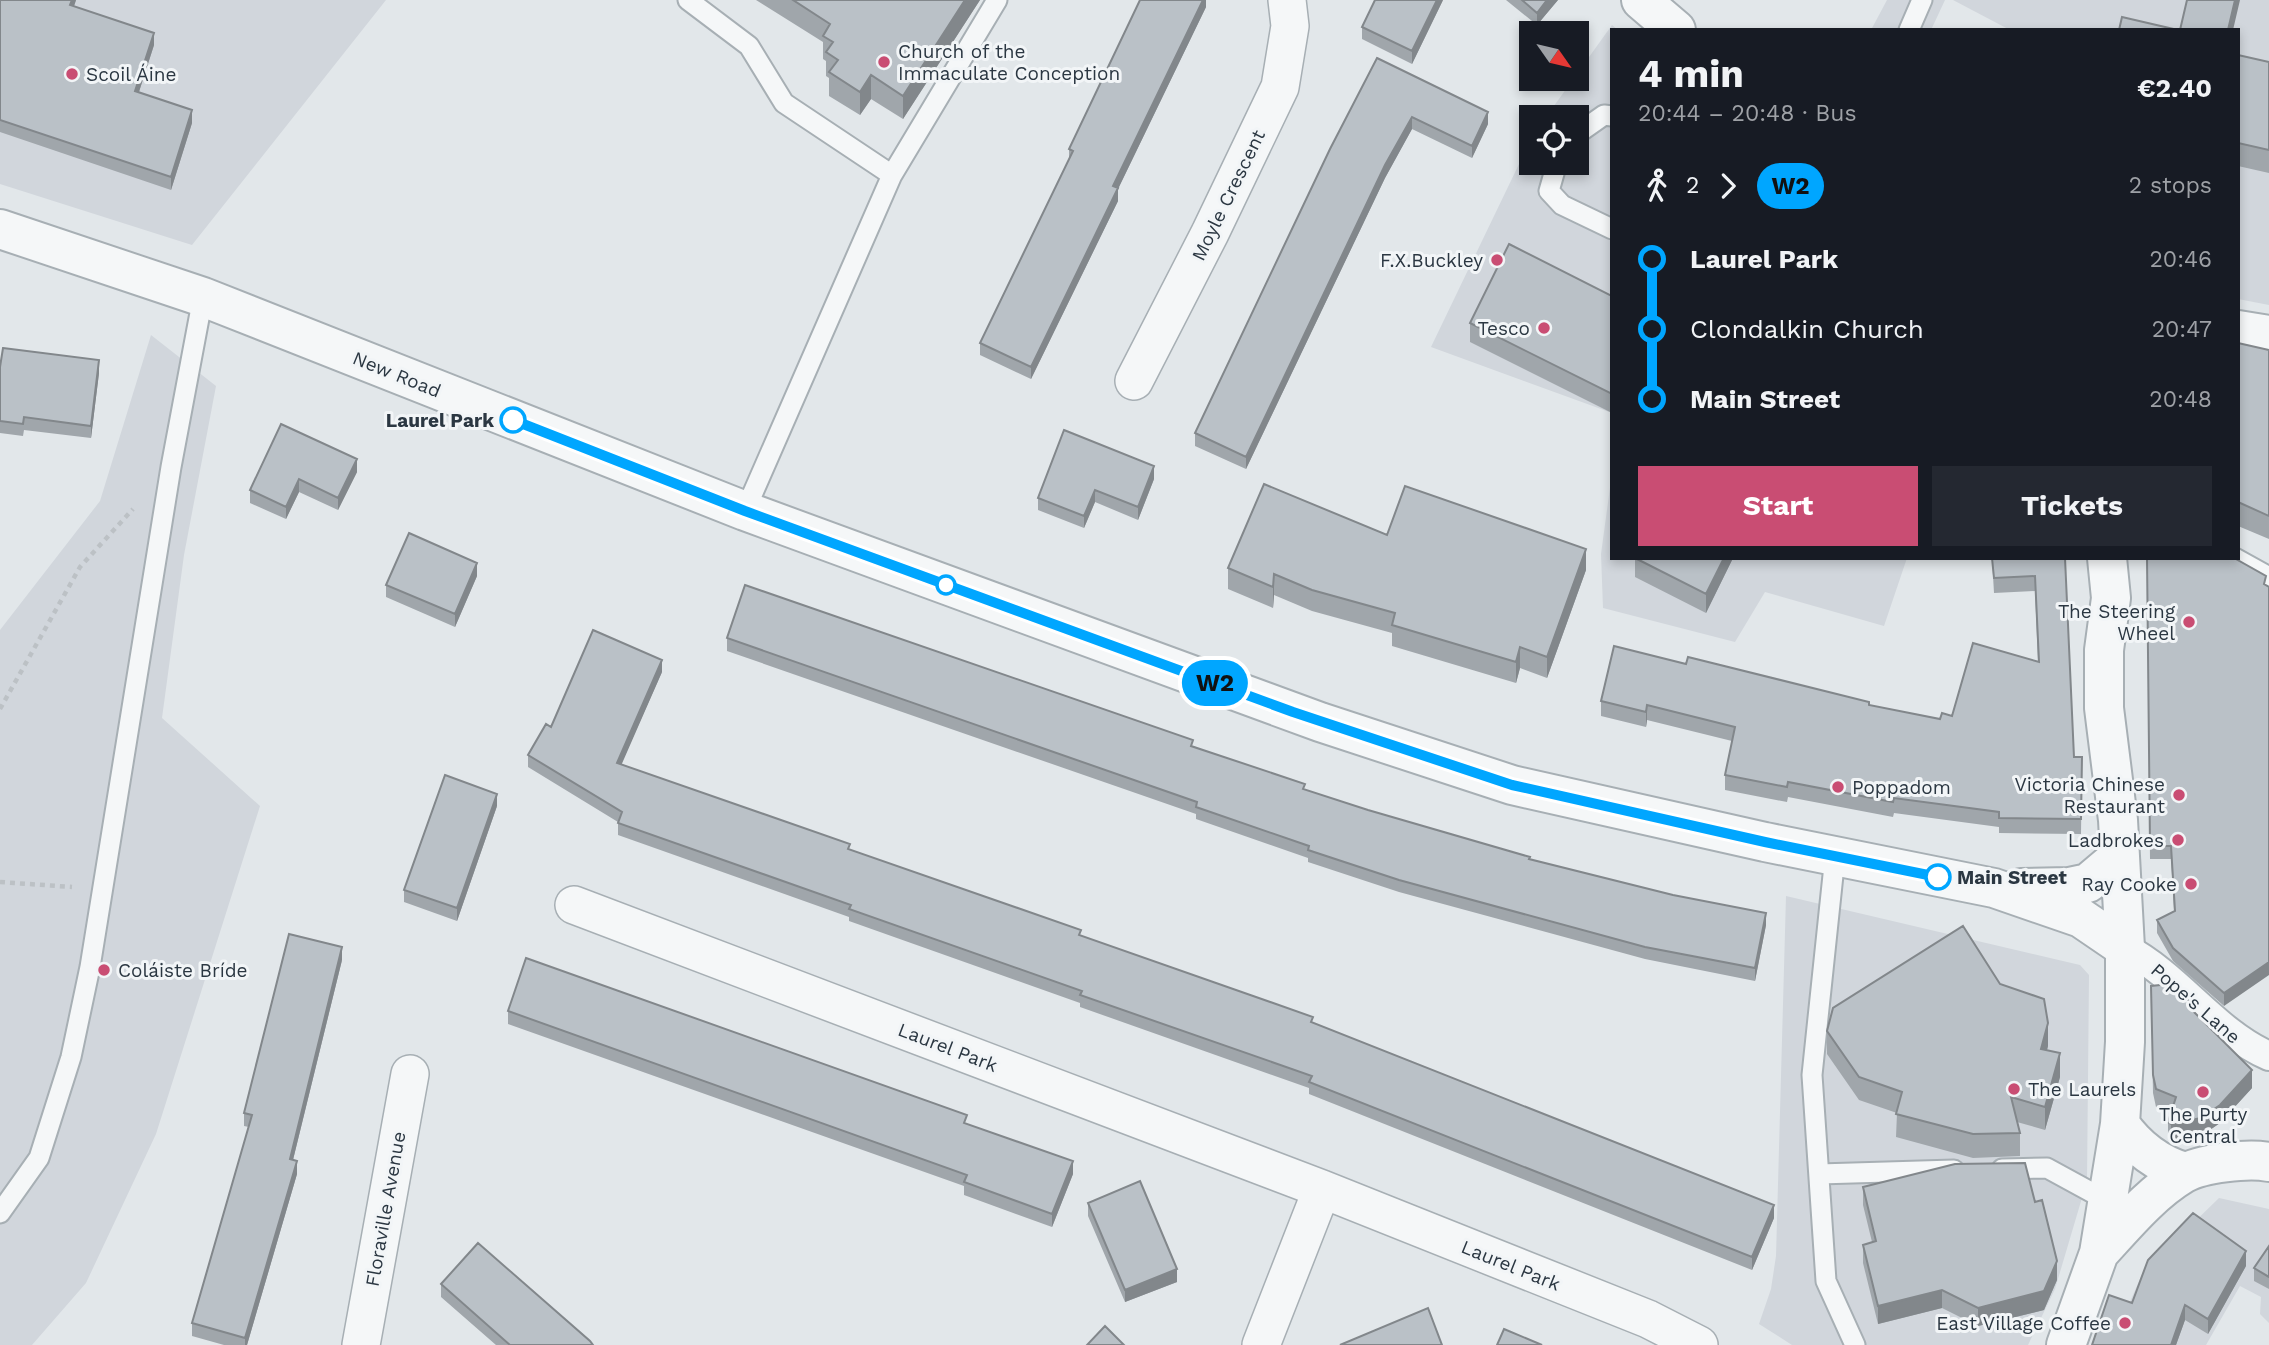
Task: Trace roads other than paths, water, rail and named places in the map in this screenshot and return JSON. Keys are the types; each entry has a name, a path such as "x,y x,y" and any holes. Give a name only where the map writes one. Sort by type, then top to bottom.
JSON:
{"street":[{"name":"Moyle Crescent","path":"1134,381 1210,233 1280,87 1290,26 1287,0"},
{"path":"1641,0 1674,28"},
{"name":"New Road","path":"0,229 203,297 745,511 1320,722 1512,785 1994,888 2124,931"},
{"path":"2240,330 2269,335"},
{"path":"2066,1345 2099,1253 2119,1209 2126,1011 2120,856 2104,708 2104,650 2111,598 2108,560"},
{"name":"New Road","path":"1994,888 2069,887 2088,883 2120,856"},
{"name":"Laurel Park","path":"574,905 1322,1189 1648,1320 1699,1345"},
{"name":"Pope's Lane","path":"2124,931 2244,1045 2269,1056"},
{"name":"Floraville Avenue","path":"361,1345 410,1074"},
{"path":"2120,1124 2136,1145 2164,1163 2185,1172"},
{"path":"2119,1209 2185,1172 2233,1161 2269,1162"},
{"path":"1261,1345 1322,1189"}],"lane":[{"path":"688,0 748,46 784,103 892,175"},
{"path":"745,511 892,175 997,0"},
{"path":"1910,28 1922,0"},
{"path":"1589,125 1604,114 1610,116"},
{"path":"1554,175 1549,191 1562,205 1610,228"},
{"path":"2,1205 38,1158 71,1057 103,889 171,467 203,297"},
{"path":"2239,560 2269,577"},
{"path":"1835,856 1812,1075 1826,1281 1854,1345"},
{"path":"1819,1174 2047,1168 2119,1209"}],"place":[{"name":"Church of the Immaculate Conception","path":"884,62"},
{"name":"Scoil Áine","path":"72,74"},
{"name":"F.X.Buckley","path":"1497,260"},
{"name":"Tesco","path":"1544,328"},
{"name":"Laurel Park","path":"513,420"},
{"name":"The Steering Wheel","path":"2189,622"},
{"name":"Poppadom","path":"1838,787"},
{"name":"Victoria Chinese Restaurant","path":"2179,795"},
{"name":"Ladbrokes","path":"2178,840"},
{"name":"Main Street","path":"1938,877"},
{"name":"Ray Cooke","path":"2191,884"},
{"name":"Coláiste Bríde","path":"104,970"},
{"name":"The Laurels","path":"2014,1089"},
{"name":"The Purty Central","path":"2203,1092"},
{"name":"East Village Coffee","path":"2125,1323"}]}
